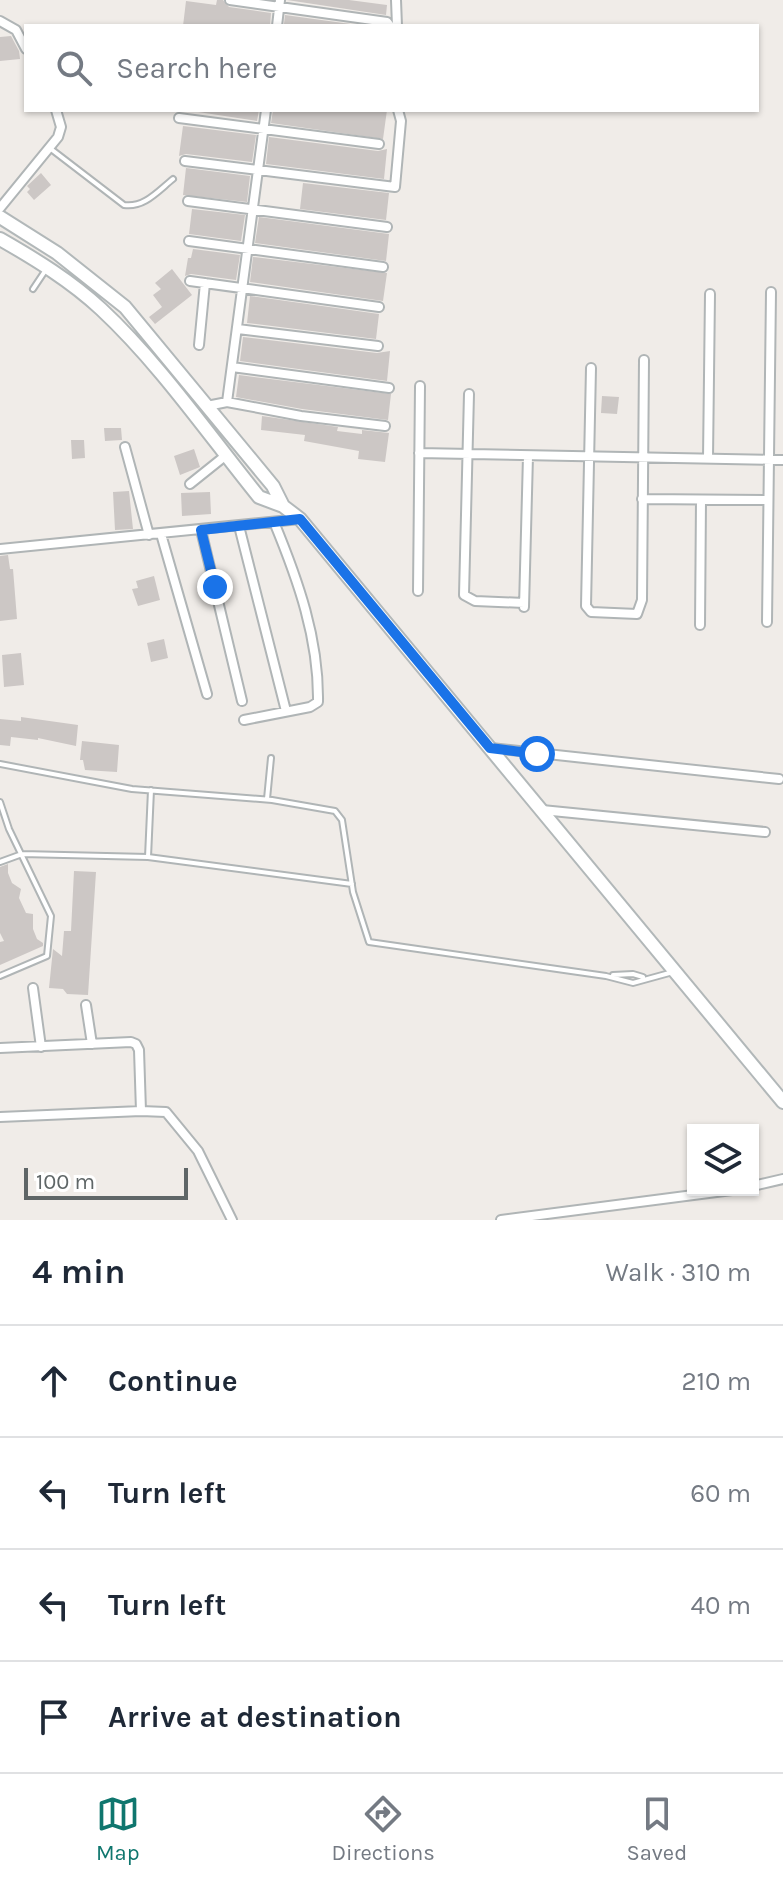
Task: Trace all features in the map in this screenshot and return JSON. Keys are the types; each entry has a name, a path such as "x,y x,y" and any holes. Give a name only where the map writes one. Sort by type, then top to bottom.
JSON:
{"street":[{"path":"230,0 280,4 388,24"},
{"path":"396,0 397,24"},
{"path":"277,24 280,4"},
{"path":"0,21 16,30 24,45"},
{"path":"0,208 58,137 61,127 57,112"},
{"path":"227,402 266,112"},
{"path":"185,161 395,187 401,121 398,112"},
{"path":"179,118 379,144"},
{"path":"188,201 387,227"},
{"path":"0,217 57,253 125,307 273,486 283,506"},
{"path":"0,239 47,268 101,309 132,341 259,497 283,506 300,519 783,1102"},
{"path":"189,241 383,267"},
{"path":"190,281 379,307"},
{"path":"199,345 205,283"},
{"path":"767,622 771,292"},
{"path":"708,458 710,294"},
{"path":"238,329 378,346"},
{"path":"591,368 586,606 591,612 637,614 640,609 644,360"},
{"path":"232,367 389,388"},
{"path":"418,591 420,386"},
{"path":"469,394 464,595 475,601 524,605 528,456"},
{"path":"207,406 227,402 301,416 385,426"},
{"path":"125,447 149,535"},
{"path":"419,453 783,460"},
{"path":"190,484 225,456"},
{"path":"642,499 768,500"},
{"path":"700,625 701,500"},
{"path":"0,549 300,519"},
{"path":"244,720 310,707 318,702 312,632 274,522"},
{"path":"239,526 286,711"},
{"path":"201,530 242,701"},
{"path":"161,534 207,694"},
{"path":"490,748 779,779"},
{"path":"541,810 765,832"},
{"path":"33,988 41,1047"},
{"path":"86,1005 92,1044"},
{"path":"0,1048 136,1044 139,1050 141,1111"},
{"path":"0,1117 166,1112 198,1151 232,1220"},
{"path":"759,1185 783,1179"},
{"path":"501,1220 687,1196"}],"lane":[{"path":"49,148 124,205 143,203 173,179"},
{"path":"33,289 47,268"},
{"path":"267,799 271,758"},
{"path":"0,764 132,789 267,799 335,811 342,820 352,884 369,942 606,976 633,983 675,972"},
{"path":"148,857 151,790"},
{"path":"0,802 51,916 47,956 0,976"},
{"path":"0,862 22,854 148,857 352,884"}],"building":[{"path":"217,0 223,0 229,7 271,13 270,24 183,24 186,1 216,5"},
{"path":"287,0 349,0 387,5 386,15"},
{"path":"285,15 350,24 284,24"},
{"path":"11,36 20,59 0,61 0,37"},
{"path":"198,112 259,112 257,121"},
{"path":"273,112 387,112 383,139 271,123"},
{"path":"183,126 256,135 252,162 186,154 179,156"},
{"path":"269,137 378,151 387,149 384,179 266,164"},
{"path":"186,168 250,176 247,202 183,195"},
{"path":"41,173 51,185 34,200 27,192 30,189 27,186"},
{"path":"303,183 389,193 386,220 300,209"},
{"path":"192,209 245,215 241,241 189,234"},
{"path":"259,217 389,234 386,261 255,243"},
{"path":"193,249 240,255 236,280 191,274 185,276"},
{"path":"253,257 387,273 383,301 250,282"},
{"path":"172,269 192,295 155,324 149,317 162,307 153,295 161,289 155,283"},
{"path":"250,296 379,314 376,339 247,323"},
{"path":"243,337 377,353 390,351 387,381 240,361"},
{"path":"239,375 391,394 388,420 236,397"},
{"path":"602,396 619,397 617,414 601,413"},
{"path":"262,416 338,427 337,431 389,433 385,462 358,459 359,451 304,441 305,435 261,430"},
{"path":"104,428 121,428 122,440 105,441"},
{"path":"71,440 84,440 85,458 72,459"},
{"path":"194,449 200,467 180,475 174,456"},
{"path":"129,491 133,529 115,530 113,492"},
{"path":"210,492 211,514 182,516 181,493"},
{"path":"8,555 10,569 13,569 17,619 0,621 0,556"},
{"path":"154,576 160,600 138,606 132,589 138,588 136,581"},
{"path":"164,639 168,658 151,662 147,643"},
{"path":"21,653 24,685 4,687 2,655"},
{"path":"21,717 78,725 76,746 38,738 11,737 10,746 0,745 0,719 21,721"},
{"path":"82,741 119,745 117,772 85,770 83,760 80,760"},
{"path":"8,864 12,883 21,889 19,898 26,913 33,914 33,929 43,946 0,965 0,942 4,941 0,933 0,867"},
{"path":"74,871 96,872 88,995 67,994 63,989 49,988 53,949 62,956 64,931 71,931"}],"route":[{"path":"215,587 201,530 300,519 490,748 537,754"}]}
